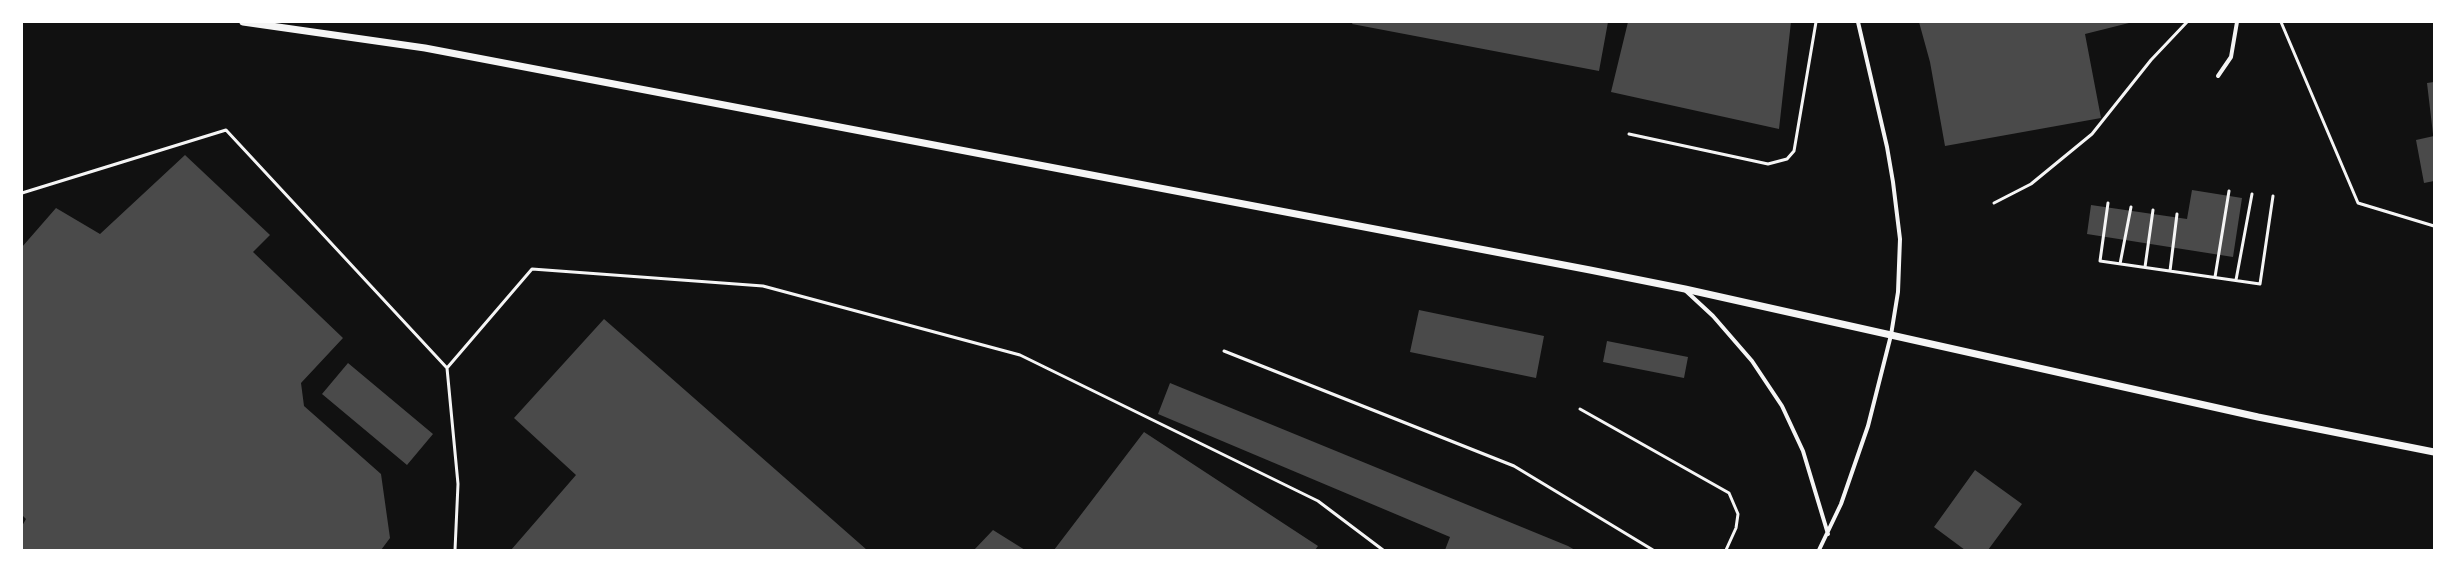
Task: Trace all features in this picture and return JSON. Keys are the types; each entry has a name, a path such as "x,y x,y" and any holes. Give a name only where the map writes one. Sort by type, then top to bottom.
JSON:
{"street":[{"path":"243,22 425,48 1685,289 2258,417 2434,452"},
{"path":"1819,550 1828,534 1841,504 1868,426 1891,335 1898,292 1900,261 1897,208 1887,147 1858,22"},
{"path":"2218,76 2231,57 2237,22"},
{"path":"1685,289 1731,336 1767,381 1782,406 1803,451 1828,534"}],"lane":[{"path":"1630,134 1768,164 1787,159 1794,151 1816,22"},
{"path":"1994,203 2031,184 2092,134 2152,60 2187,22"},
{"path":"2281,22 2358,203 2434,226"},
{"path":"22,193 226,130 447,368 458,484 455,550"},
{"path":"2215,277 2229,191"},
{"path":"2236,280 2252,194"},
{"path":"2108,204 2100,261 2260,284 2273,196"},
{"path":"2120,264 2131,207"},
{"path":"2145,267 2153,210"},
{"path":"2170,271 2177,214"},
{"path":"447,368 532,269 763,286 1020,355 1318,501 1383,550"},
{"path":"1224,352 1514,466 1652,550"},
{"path":"1580,409 1729,493 1738,514 1736,528 1726,550"}],"building":[{"path":"1353,22 1608,22 1599,71 1352,24"},
{"path":"1628,22 1791,22 1779,129 1611,92"},
{"path":"1919,22 2129,23 2085,34 2101,118 1945,146 1930,62"},
{"path":"2434,82 2434,134 2433,134 2427,83"},
{"path":"2434,136 2434,181 2424,183 2416,140"},
{"path":"185,155 270,235 253,252 343,338 301,383 304,406 381,474 390,538 381,550 22,550 22,526 26,519 22,515 22,247 56,208 100,234"},
{"path":"2192,190 2242,198 2233,257 2087,234 2091,205 2187,219"},
{"path":"1419,310 1544,336 1536,378 1410,352"},
{"path":"604,319 867,550 511,550 576,475 514,418"},
{"path":"1607,341 1688,357 1684,378 1603,362"},
{"path":"348,363 433,434 407,465 322,394"},
{"path":"1170,383 1575,550 1445,550 1450,537 1158,414"},
{"path":"1144,432 1318,546 1315,550 1054,550"},
{"path":"1975,470 2022,504 1988,550 1965,550 1934,527"},
{"path":"993,530 1025,550 974,550"}]}
